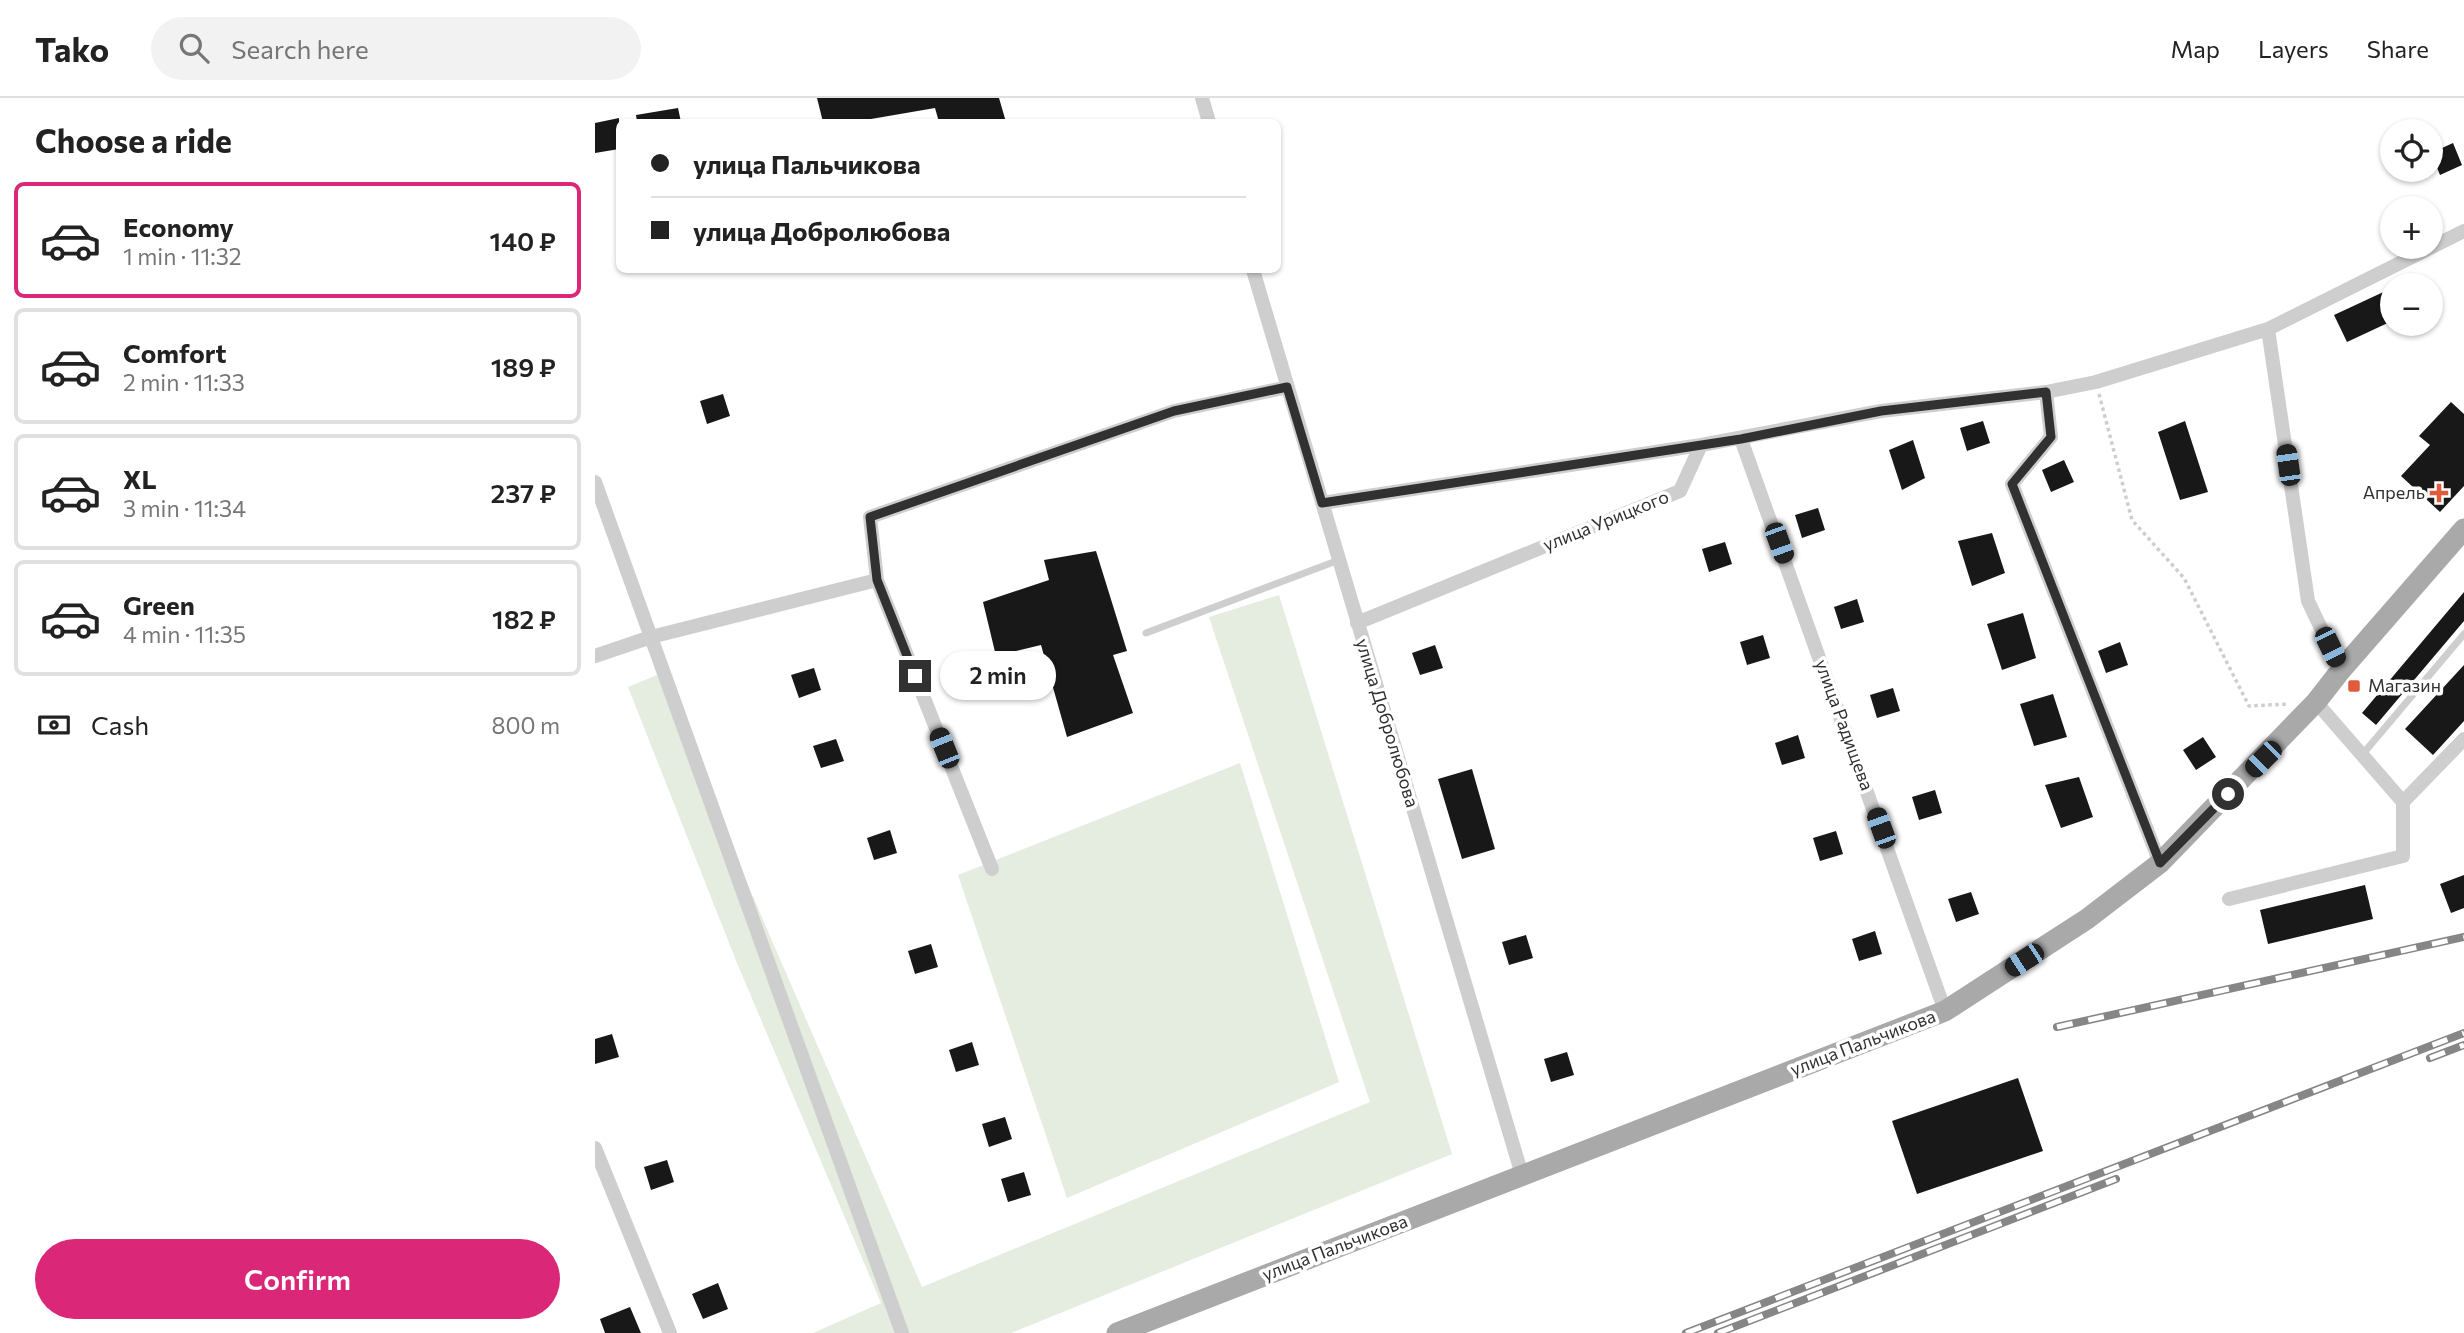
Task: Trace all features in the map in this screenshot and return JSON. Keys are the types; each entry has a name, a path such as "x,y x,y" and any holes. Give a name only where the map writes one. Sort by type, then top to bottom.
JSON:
{"main road":[{"name":"улица Пальчикова","path":"1117,1333 1945,1011 2087,919 2160,863 2316,702 2464,529"}],"street":[{"path":"1202,98 1208,119"},
{"path":"1322,503 1741,439 1881,411 2046,392 2096,382 2268,329 2464,231"},
{"name":"улица Добролюбова","path":"1254,273 1523,1175"},
{"path":"2268,329 2308,601 2341,670"},
{"path":"992,869 877,580 870,517 1174,411 1287,387"},
{"path":"2046,392 2051,437 2012,484 2160,863"},
{"name":"улица Радищева","path":"1741,439 1945,1011"},
{"name":"улица Урицкого","path":"1357,623 1679,491 1701,445"},
{"path":"595,482 902,1333"},
{"path":"595,656 651,637 877,580"},
{"path":"2229,899 2403,856 2403,802 2316,702"},
{"path":"2403,802 2464,739"},
{"path":"595,1148 670,1333"}],"lane":[{"path":"1146,633 1339,560"},
{"path":"2362,755 2464,634"}],"path":[{"path":"2096,382 2132,520 2184,578 2249,706 2316,702"}],"shaded area":[{"path":"1279,595 1452,1154 1011,1333 813,1333 881,1303 737,963 628,687 657,675 922,1287 1370,1102 1209,617"},
{"path":"1240,763 1339,1082 1067,1198 958,875"}],"building":[{"path":"817,98 999,98 1005,119 938,119 935,108 871,119 822,119"},
{"path":"678,108 680,119 637,119 636,115"},
{"path":"619,118 616,119 616,150 595,153 595,123"},
{"path":"2453,143 2462,165 2443,174 2443,148"},
{"path":"2380,294 2380,327 2347,342 2334,315"},
{"path":"723,394 730,416 707,424 700,401"},
{"path":"2451,402 2464,414 2464,486 2440,512 2401,476 2430,445 2419,436"},
{"path":"1983,421 1990,443 1967,451 1960,428"},
{"path":"2185,421 2208,492 2180,500 2158,432"},
{"path":"1913,440 1925,478 1902,490 1889,450"},
{"path":"2064,460 2074,482 2051,492 2042,470"},
{"path":"1818,508 1825,530 1802,538 1795,515"},
{"path":"1992,533 2005,573 1972,586 1958,541"},
{"path":"1725,542 1732,564 1709,572 1702,549"},
{"path":"1096,551 1127,651 1113,655 1133,713 1067,737 1041,645 996,656 983,602 1049,580 1044,560"},
{"path":"2464,592 2464,621 2376,725 2362,713"},
{"path":"1857,599 1864,622 1841,629 1834,607"},
{"path":"2023,613 2036,658 2002,670 1987,624"},
{"path":"1763,635 1770,658 1747,665 1740,642"},
{"path":"2120,642 2128,665 2106,673 2098,651"},
{"path":"1435,645 1443,668 1420,675 1412,653"},
{"path":"2464,665 2464,721 2433,755 2405,729"},
{"path":"814,668 821,690 799,698 791,675"},
{"path":"1893,688 1900,711 1877,718 1870,695"},
{"path":"2053,694 2067,737 2034,746 2020,704"},
{"path":"1798,735 1805,758 1782,765 1775,743"},
{"path":"2203,737 2216,757 2196,770 2183,750"},
{"path":"836,739 844,761 821,768 813,746"},
{"path":"1472,769 1495,849 1462,859 1438,779"},
{"path":"2079,777 2093,817 2061,828 2045,785"},
{"path":"1935,790 1942,813 1919,820 1912,797"},
{"path":"890,830 897,853 874,860 867,838"},
{"path":"1836,831 1843,854 1820,861 1813,838"},
{"path":"2464,875 2464,908 2451,913 2440,884"},
{"path":"2365,885 2373,919 2268,944 2260,910"},
{"path":"1971,892 1979,914 1956,922 1948,899"},
{"path":"1875,931 1882,954 1859,961 1852,939"},
{"path":"1526,935 1533,958 1509,965 1502,942"},
{"path":"931,944 938,967 915,974 908,951"},
{"path":"612,1034 619,1057 595,1064 595,1039"},
{"path":"972,1042 979,1065 956,1072 949,1050"},
{"path":"1567,1052 1574,1075 1551,1082 1544,1059"},
{"path":"2018,1078 2043,1151 1917,1194 1892,1121"},
{"path":"1005,1117 1012,1139 989,1147 982,1124"},
{"path":"667,1160 674,1182 651,1190 644,1167"},
{"path":"1024,1172 1031,1195 1008,1202 1001,1179"},
{"path":"718,1283 728,1309 703,1319 692,1294"},
{"path":"630,1307 641,1333 605,1333 600,1319"}],"railway":[{"path":"2057,1027 2464,937"},
{"path":"1686,1333 2464,1033"},
{"path":"2430,1058 2464,1045"},
{"path":"1718,1333 2116,1179"}],"place":[{"name":"Апрель","path":"2439,493"},
{"name":"Магазин","path":"2354,686"}],"route":[{"path":"915,676 877,580 870,517 1174,411 1287,387 1322,503 1741,439 1881,411 2046,392 2051,437 2012,484 2160,863 2228,794"}]}
